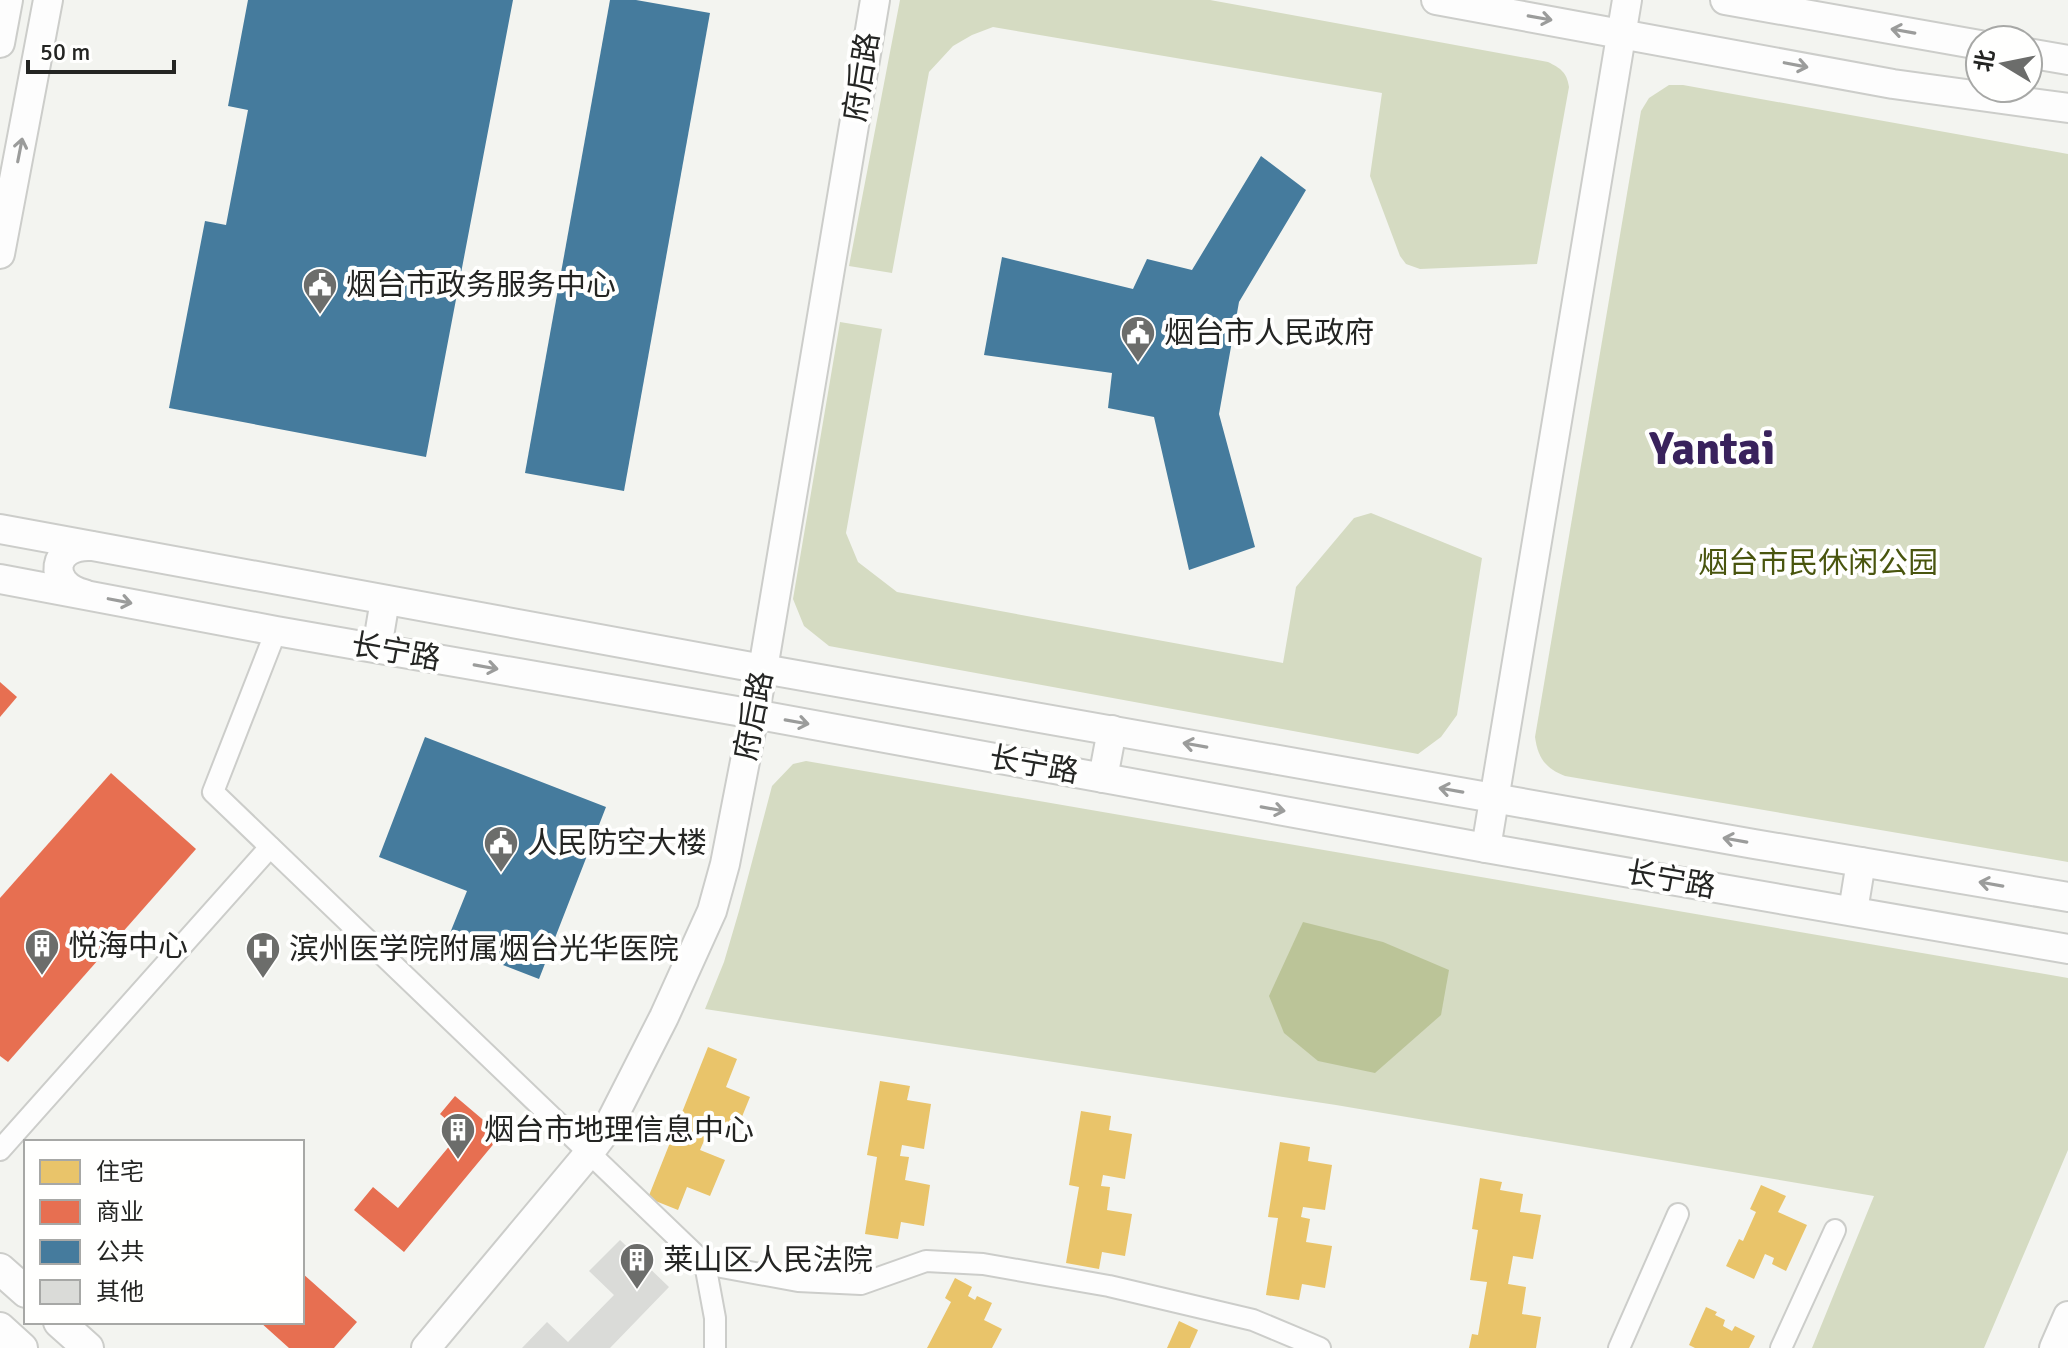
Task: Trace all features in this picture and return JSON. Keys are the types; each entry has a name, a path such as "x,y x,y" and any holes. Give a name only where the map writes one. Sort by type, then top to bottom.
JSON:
{"main road":[{"path":"0,1269 24,1290"},
{"path":"61,1324 88,1348"},
{"path":"0,1328 22,1348"}],"street":[{"path":"0,43 8,0"},
{"path":"0,254 48,0"},
{"name":"府后路","path":"426,1348 607,1129 664,1017 712,911 725,864 763,669 875,0"},
{"path":"1436,0 1893,84 2068,108"},
{"path":"1486,848 1627,0"},
{"path":"1725,0 1964,42"},
{"path":"2044,56 2068,60"},
{"path":"0,508 47,538"},
{"name":"长宁路","path":"0,529 763,669 2068,897"},
{"path":"86,595 63,584 58,572 60,559 68,550 80,545 92,546"},
{"name":"长宁路","path":"5,582 754,714 1486,848 2068,949"},
{"path":"377,648 385,600"},
{"path":"276,631 213,792 705,1264 798,1281 861,1284 926,1261 983,1264 1109,1286 1253,1320 1320,1348"},
{"path":"1103,778 1112,730"},
{"path":"0,1150 270,847"},
{"path":"1853,911 1861,862"},
{"path":"1619,1348 1678,1214"},
{"path":"1781,1348 1835,1230"},
{"path":"705,1264 715,1318 715,1348"},
{"path":"2054,1348 2068,1316"}],"green space":[{"path":"900,0 1210,0 1548,62 1562,71 1569,87 1537,264 1420,269 1406,264 1400,256 1370,176 1382,93 993,27 953,46 929,72 892,273 849,266"},
{"name":"烟台市民休闲公园","path":"1669,85 2068,154 2068,862 1565,776 1548,766 1538,751 1535,737 1641,111 1649,98"},
{"path":"840,322 882,329 846,533 858,562 897,592 1283,663 1296,587 1354,518 1371,513 1482,558 1457,715 1441,737 1418,754 829,646 804,626 793,599"},
{"path":"806,761 2068,978 2068,1150 1984,1348 1812,1348 1874,1196 1336,1105 705,1009 724,962 772,786 793,764"}],"shaded area":[{"path":"1303,922 1383,942 1449,970 1441,1015 1375,1073 1318,1061 1284,1033 1269,996"}],"building: 住宅":[{"path":"708,1047 737,1059 726,1087 750,1097 737,1129 713,1120 700,1150 725,1160 710,1196 687,1187 678,1210 648,1198"},
{"path":"880,1081 910,1086 907,1100 931,1104 924,1149 902,1145 900,1156 909,1157 905,1180 930,1185 924,1226 901,1222 898,1239 865,1234 877,1157 867,1155"},
{"path":"1081,1111 1111,1116 1109,1130 1132,1134 1125,1179 1103,1175 1101,1186 1110,1187 1107,1210 1132,1214 1125,1256 1102,1252 1099,1269 1066,1263 1079,1187 1069,1185"},
{"path":"1280,1142 1310,1147 1308,1161 1332,1165 1325,1210 1303,1207 1301,1217 1310,1219 1306,1242 1332,1246 1325,1288 1302,1284 1299,1300 1266,1295 1278,1218 1268,1217"},
{"path":"1480,1178 1502,1182 1500,1190 1523,1194 1520,1212 1541,1215 1533,1259 1513,1256 1508,1284 1526,1287 1522,1314 1541,1317 1536,1348 1469,1348 1472,1334 1478,1335 1487,1282 1470,1280 1478,1230 1472,1229"},
{"path":"1761,1185 1786,1196 1778,1212 1807,1225 1786,1271 1772,1264 1774,1258 1765,1254 1754,1279 1726,1266 1739,1239 1743,1241 1756,1212 1750,1209"},
{"path":"955,1278 972,1287 968,1296 975,1300 977,1296 992,1303 984,1320 1002,1329 992,1348 927,1348 951,1302 945,1298"},
{"path":"1706,1307 1725,1320 1723,1326 1732,1331 1735,1326 1755,1336 1749,1348 1695,1348 1689,1345"},
{"path":"1179,1321 1198,1330 1190,1348 1167,1348"}],"building: 商业":[{"path":"0,682 17,697 0,717"},
{"name":"悦海中心","path":"111,773 196,849 8,1062 0,1056 0,898"},
{"name":"烟台市地理信息中心","path":"455,1096 501,1135 404,1252 354,1210 373,1187 398,1208 461,1132 440,1114"},
{"path":"304,1275 357,1322 334,1348 289,1348 262,1324 304,1324"}],"building: 公共":[{"name":"烟台市政务服务中心","path":"248,0 513,0 426,457 169,408 205,221 226,225 248,110 228,106"},
{"name":"烟台市政务服务中心","path":"610,0 636,0 710,13 624,491 525,473"},
{"name":"烟台市人民政府","path":"1261,156 1306,190 1239,302 1219,414 1255,547 1189,570 1154,417 1108,408 1112,373 984,355 1002,257 1133,289 1147,259 1192,270"},
{"name":"人民防空大楼","path":"425,737 606,807 539,979 446,943 467,891 379,857"}],"building: 其他":[{"name":"莱山区人民法院","path":"620,1240 669,1287 610,1348 522,1348 547,1322 568,1342 614,1295 589,1271"}],"place":[{"name":"烟台市政务服务中心","path":"320,316"},
{"name":"烟台市人民政府","path":"1138,364"},
{"name":"人民防空大楼","path":"501,874"},
{"name":"悦海中心","path":"42,977"},
{"name":"滨州医学院附属烟台光华医院","path":"263,980"},
{"name":"烟台市地理信息中心","path":"458,1161"},
{"name":"莱山区人民法院","path":"637,1291"}],"district":[{"name":"Yantai","path":"1712,449"}]}
